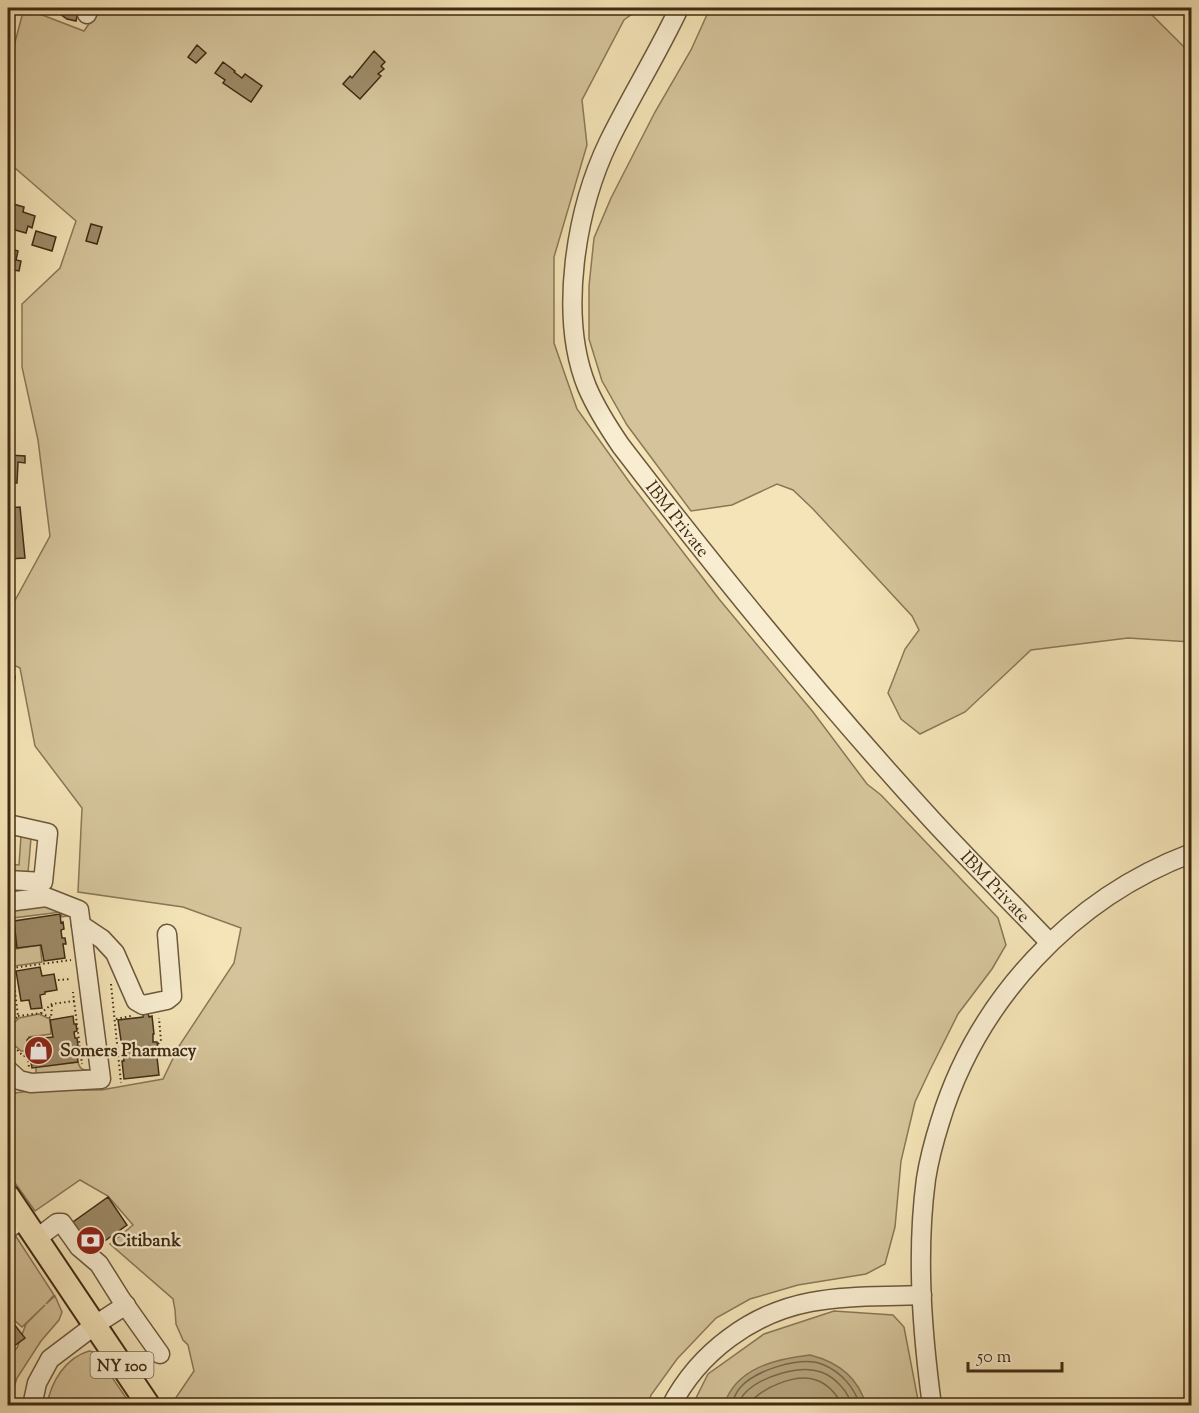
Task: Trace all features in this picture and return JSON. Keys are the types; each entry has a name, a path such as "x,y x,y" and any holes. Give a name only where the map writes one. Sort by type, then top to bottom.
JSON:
{"main road":[{"name":"NY 100","path":"8,1196 15,1224 36,1239 149,1406"}],"lane":[{"name":"IBM Private","path":"679,8 608,143 587,200 572,289 575,340 579,364 586,385 606,424 621,446 740,598 816,689 933,821 1049,942"},
{"path":"8,824 48,833 42,882 8,880"},
{"path":"932,1406 924,1335 922,1215 926,1177 935,1138 946,1101 962,1066 980,1031 1000,1001 1049,942 1108,896 1140,876 1191,853"},
{"path":"8,902 46,897 80,910 101,1079 31,1083 19,1080 8,1070"},
{"path":"81,926 102,939 115,953 136,1001 142,1005 167,1000 172,996 167,934"},
{"path":"36,1239 57,1223 62,1224 79,1247 99,1264 160,1354"},
{"path":"671,1406 692,1372 712,1351 734,1334 777,1311 811,1301 922,1296"},
{"path":"32,1406 37,1383 50,1359 126,1305"}],"path":[{"path":"8,932 15,932"},
{"path":"18,1016 10,969 64,962"},
{"path":"58,980 72,979"},
{"path":"111,981 121,1083"},
{"path":"73,990 82,1070"},
{"path":"8,1028 18,1016 41,1012 52,1004 74,1001"},
{"path":"41,1012 51,1018 52,1004"},
{"path":"158,1010 161,1041 158,1044"},
{"path":"115,1019 125,1018"},
{"path":"8,1040 23,1056 28,1056 31,1083"}],"shaded area":[{"path":"24,8 84,31 100,8 640,8 624,20 582,100 587,145 554,257 554,343 577,409 630,483 719,599 813,712 867,784 881,795 998,918 1006,945 992,969 958,1014 915,1102 901,1161 895,1227 885,1264 866,1274 798,1285 750,1299 716,1318 677,1359 651,1395 648,1405 178,1405 175,1399 194,1371 188,1345 183,1340 176,1324 173,1299 110,1244 133,1225 108,1196 80,1180 35,1211 8,1173 8,1094 36,1090 101,1090 163,1079 179,1046 234,963 241,928 183,907 78,892 82,808 35,746 20,668 8,662 8,604 13,604 50,536 38,440 22,367 22,304 60,268 76,221 8,162 8,69"},
{"path":"710,8 899,8 930,13 940,8 1145,8 1191,52 1191,642 1128,638 1031,650 965,712 920,734 901,719 888,693 905,649 919,630 912,616 813,509 793,490 777,484 732,505 691,511 627,425 602,381 589,339 589,286 594,238 611,198 655,112 691,50"},
{"path":"21,836 31,838 28,873 13,873 10,865 19,865"},
{"path":"52,907 73,915 62,917 61,912 13,918 14,929 8,930 8,908"},
{"path":"14,933 16,949 40,945 42,962 8,967 8,934"},
{"path":"39,1014 50,1019 51,1034 29,1037 29,1051 21,1051 8,1039 8,1029 19,1018"},
{"path":"78,1062 85,1070 93,1070 93,1072 36,1074 36,1066"},
{"path":"15,1235 54,1295 46,1304 55,1296 62,1312 59,1320 41,1341 17,1378 8,1406 8,1356 17,1348 26,1324 45,1305 22,1327 8,1315 8,1239"},
{"path":"834,1311 893,1315 904,1327 919,1405 692,1406 708,1374 764,1334"},
{"path":"89,1351 94,1352 98,1357 131,1405 47,1405 60,1372 73,1359"}],"water":[{"path":"810,1355 846,1372 858,1386 866,1405 724,1405 730,1392 747,1374 783,1359"}],"building":[{"path":"52,8 79,8 76,21 67,19"},
{"path":"197,45 206,53 196,63 188,57"},
{"path":"374,51 385,62 381,66 384,69 378,74 381,76 360,99 343,84 350,76 352,78"},
{"path":"223,62 242,78 245,74 262,86 251,102 223,83 225,80 215,73"},
{"path":"10,203 24,207 23,212 35,216 32,228 28,226 26,233 8,228"},
{"path":"91,224 102,227 97,244 86,241"},
{"path":"36,231 56,237 52,251 32,245"},
{"path":"8,248 18,251 16,260 21,261 19,271 8,269"},
{"path":"8,384 13,385 10,401 8,401"},
{"path":"8,455 25,456 25,463 18,462 17,483 8,483"},
{"path":"20,507 25,558 8,559 8,508"},
{"path":"8,676 15,676 12,702 8,701"},
{"path":"60,914 64,929 61,930 62,938 65,938 66,944 63,944 65,958 44,961 41,945 17,948 14,921"},
{"path":"40,967 42,976 54,974 57,990 40,995 42,1008 31,1009 29,1000 21,1001 16,971"},
{"path":"143,1013 148,1013 149,1017 152,1016 153,1042 157,1042 158,1049 154,1049 159,1075 124,1079 122,1061 124,1061 118,1020 143,1017"},
{"path":"73,1016 77,1031 74,1032 77,1038 78,1062 32,1068 27,1040 33,1037 35,1039 53,1037 50,1020"},
{"path":"108,1197 127,1225 92,1250 73,1222"},
{"path":"10,1319 25,1338 10,1349 8,1322"}],"place":[{"name":"Somers Pharmacy","path":"39,1050"},
{"name":"Citibank","path":"91,1240"}]}
